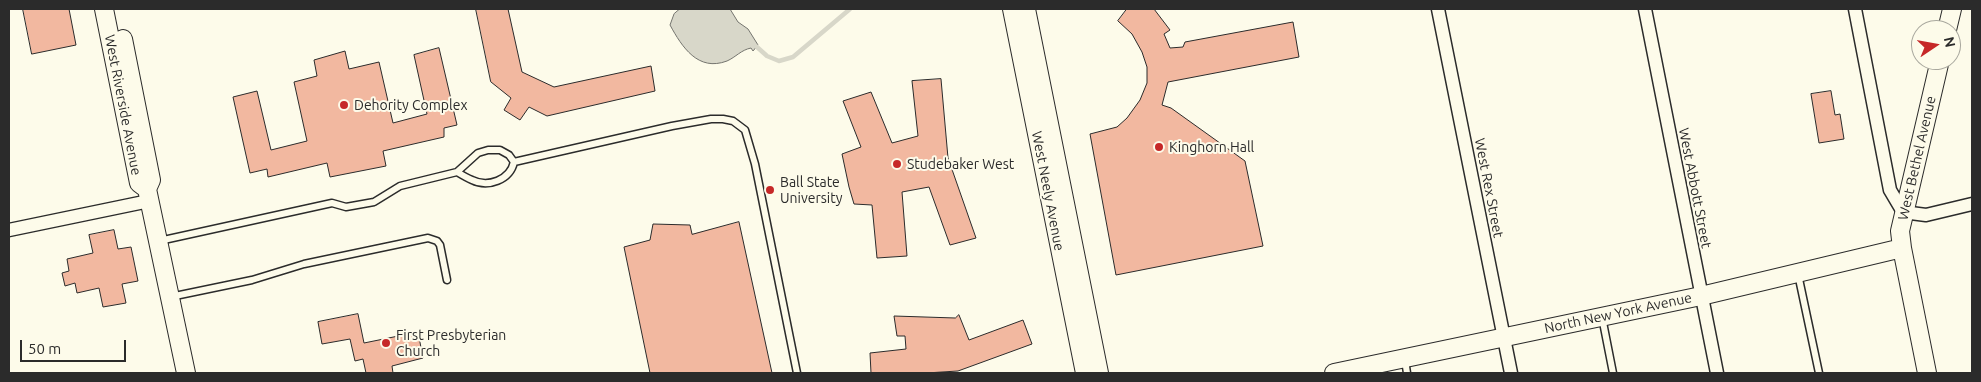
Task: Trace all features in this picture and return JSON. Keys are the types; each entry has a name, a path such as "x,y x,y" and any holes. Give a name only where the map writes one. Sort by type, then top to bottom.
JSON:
{"street":[{"name":"West Riverside Avenue","path":"104,9 139,183 148,195 186,373"},
{"path":"9,230 148,195 151,180 117,9"},
{"name":"West Neely Avenue","path":"1012,9 1085,373"},
{"name":"West Neely Avenue","path":"1026,9 1099,373"},
{"name":"West Rex Street","path":"1438,9 1511,373"},
{"name":"West Abbott Street","path":"1645,9 1717,373"},
{"path":"1855,9 1890,190 1904,212 1926,215 1972,204"},
{"name":"West Bethel Avenue","path":"1927,373 1900,230 1938,70"},
{"name":"North New York Avenue","path":"1334,373 1406,366 1504,336 1702,296 1902,248"}],"lane":[{"path":"514,162 711,119 723,119 740,125 745,130 750,142 797,373"},
{"path":"158,241 332,204 346,207 374,202 400,186 458,172 478,153 488,150 500,150 510,155 514,162 512,170 507,176 486,183 473,181 458,172"},
{"path":"169,297 252,280 304,264 428,238 437,241 440,245 447,280"},
{"path":"1798,273 1819,373"},
{"path":"1602,316 1613,373"}],"shaded area":[{"path":"680,9 730,9 738,22 748,29 758,45 753,51 751,48 747,49 727,61 717,64 699,60 686,49 670,25 674,14"}],"building":[{"path":"23,9 69,9 76,45 32,54"},
{"path":"476,9 508,9 522,72 554,87 651,66 655,91 547,116 529,107 520,120 504,110 511,98 491,82"},
{"name":"Kinghorn Hall","path":"1127,9 1154,9 1170,30 1164,34 1170,48 1183,47 1185,42 1293,22 1299,57 1168,82 1162,105 1171,108 1245,161 1263,246 1116,275 1090,134 1117,127 1127,118 1140,100 1147,83 1147,67 1142,52 1132,34 1118,21"},
{"name":"Dehority Complex","path":"439,48 457,125 444,128 444,137 383,151 386,166 330,177 327,163 268,177 267,169 250,173 233,97 257,91 271,150 307,141 294,82 317,76 314,60 345,51 349,69 379,62 393,123 427,114 414,55"},
{"name":"Studebaker West","path":"941,79 948,158 976,238 950,245 929,187 902,192 907,256 877,258 872,205 854,204 849,187 842,154 861,147 843,101 871,92 892,143 918,136 912,81"},
{"path":"1831,91 1835,115 1840,114 1844,139 1819,143 1811,94"},
{"path":"739,222 772,373 650,373 624,247 650,240 653,224 690,225 692,234"},
{"path":"114,230 118,249 131,247 138,281 122,284 126,303 103,307 99,288 77,293 75,283 65,286 62,273 69,271 67,259 93,253 89,235"},
{"name":"First Presbyterian Church","path":"358,314 364,343 418,332 423,358 392,366 393,373 366,373 363,359 355,361 350,339 322,344 318,322"},
{"path":"959,315 969,340 1023,320 1032,344 958,371 871,373 870,353 906,349 905,336 897,336 894,316 955,318"}],"waterway":[{"path":"757,47 767,56 779,61 793,57 850,9"}],"place":[{"name":"Dehority Complex","path":"344,105"},
{"name":"Kinghorn Hall","path":"1159,147"},
{"name":"Studebaker West","path":"897,164"},
{"name":"Ball State University","path":"770,190"},
{"name":"First Presbyterian Church","path":"386,343"}]}
